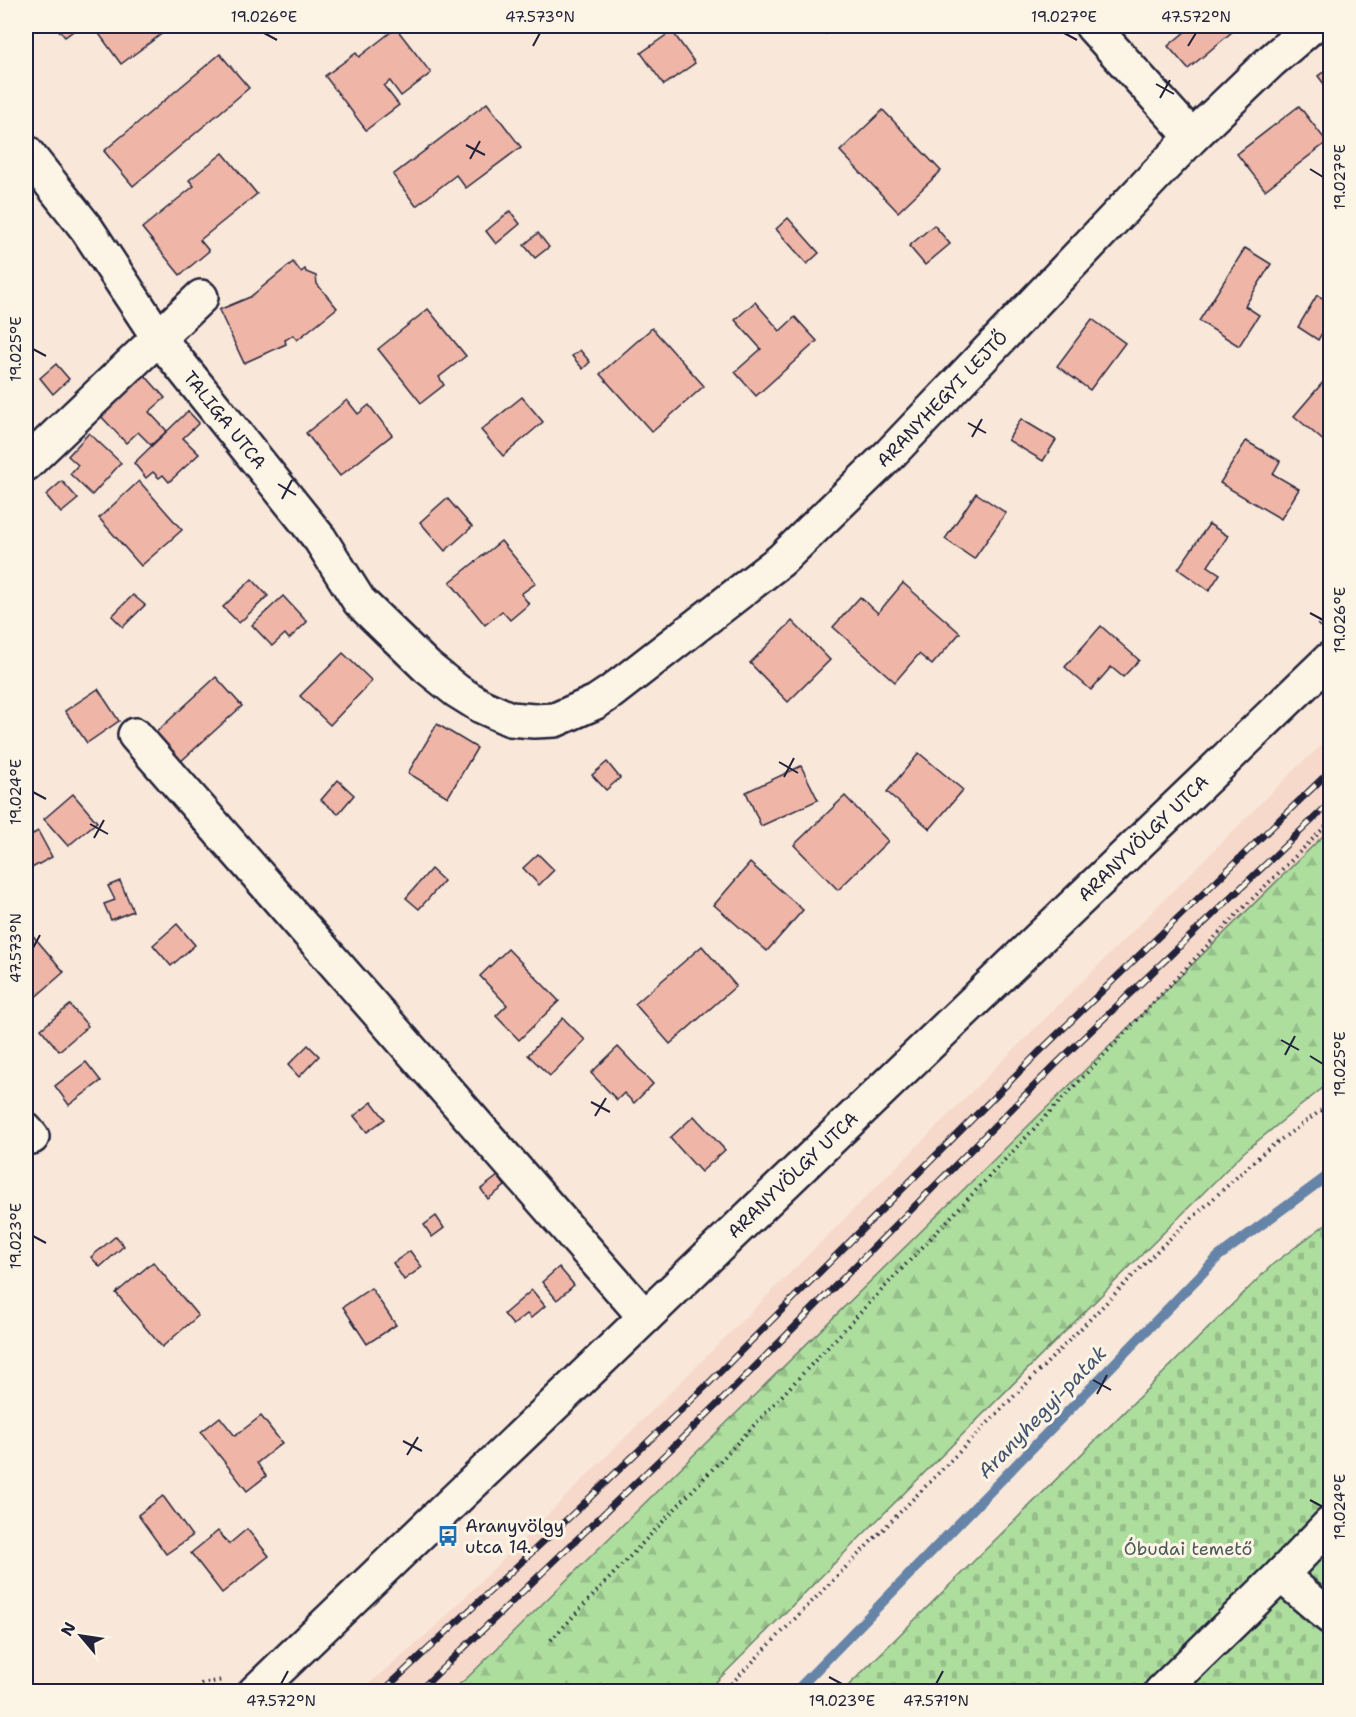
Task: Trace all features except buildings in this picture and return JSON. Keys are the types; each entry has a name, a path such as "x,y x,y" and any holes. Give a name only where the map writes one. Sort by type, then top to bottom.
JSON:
{"street":[{"path":"1092,26 1192,137"},
{"name":"ARANYHEGYI LEJTŐ","path":"534,721 555,720 604,697 781,560 891,453 1192,137 1270,62 1312,26"},
{"name":"TALIGA UTCA","path":"26,152 87,229 158,337 320,539 359,601 427,667 457,691 481,706 510,719 534,721"},
{"path":"26,464 201,297"},
{"name":"ARANYVÖLGY UTCA","path":"255,1692 1330,659"},
{"path":"135,735 645,1317"},
{"path":"1161,1692 1330,1524"},
{"path":"1281,1575 1330,1617"}],"path":[{"path":"551,1640 1239,912 1330,822"},
{"path":"723,1692 1163,1245 1265,1152 1330,1104"}],"shaded area":[{"path":"1330,738 1330,829 467,1678 451,1691 359,1692 435,1627 1296,768"}],"green space":[{"path":"1330,829 1330,1082 1244,1152 707,1691 451,1691 467,1678"},
{"name":"Óbudai temető","path":"1330,1221 1330,1691 842,1692 1273,1264"}],"waterway":[{"name":"Aranyhegyi-patak","path":"795,1692 1219,1256 1330,1174"}],"railway":[{"path":"382,1692 708,1384 1039,1052 1330,771"},
{"path":"418,1692 724,1398 1055,1065 1330,803"}],"place":[{"name":"Aranyvölgy utca 14.","path":"448,1536"}]}
